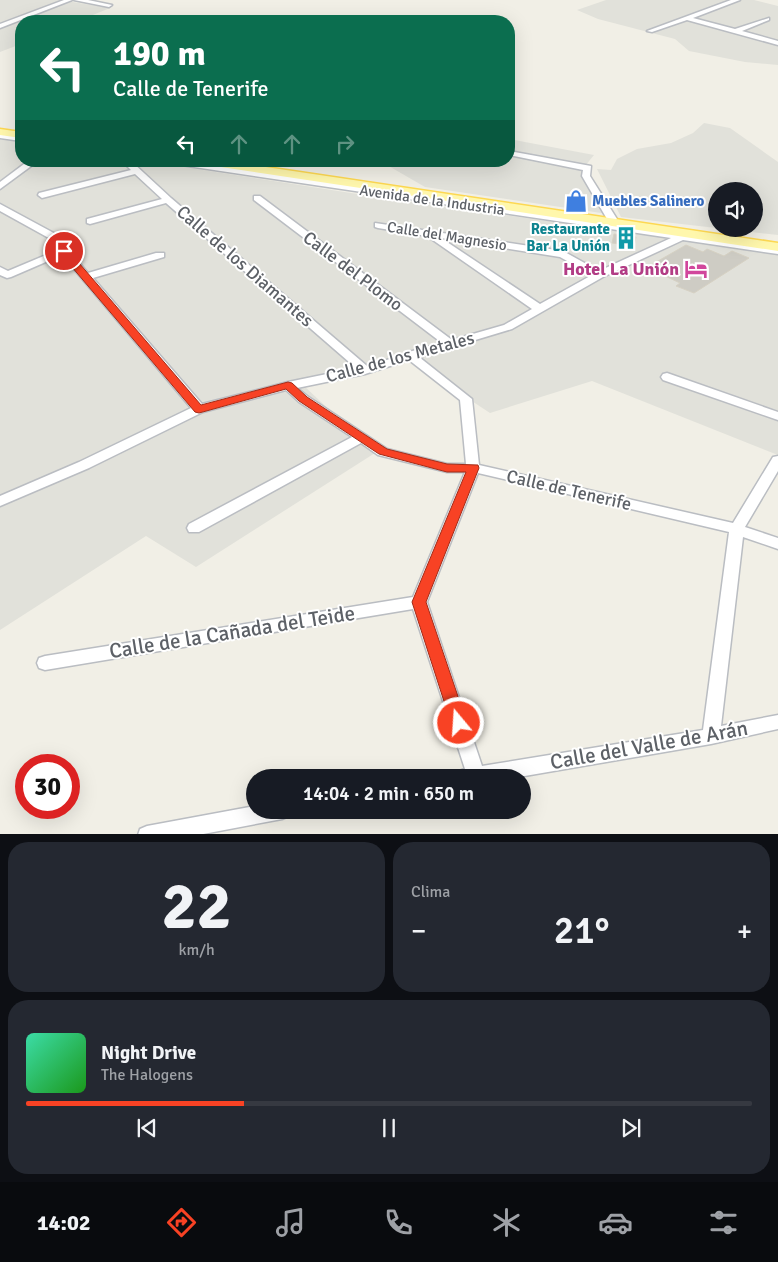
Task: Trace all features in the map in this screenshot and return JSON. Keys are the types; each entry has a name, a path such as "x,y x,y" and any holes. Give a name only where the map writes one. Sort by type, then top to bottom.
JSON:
{"main road":[{"path":"0,132 15,134"},
{"name":"Avenida de la Industria","path":"242,167 776,246"}],"street":[{"path":"29,15 69,0"},
{"path":"77,0 109,6"},
{"path":"650,31 737,0"},
{"path":"688,18 778,43"},
{"path":"736,31 767,19"},
{"path":"0,26 15,20"},
{"path":"515,154 588,168 586,176 612,219"},
{"path":"0,186 26,167"},
{"name":"Calle de los Diamantes","path":"131,167 366,370"},
{"name":"Avenida de la Industria","path":"214,167 681,237 776,246"},
{"name":"Avenida de la Industria","path":"265,167 612,219 776,246"},
{"path":"42,195 135,172"},
{"name":"Calle del Plomo","path":"257,198 450,344"},
{"path":"90,221 168,200"},
{"path":"0,207 73,247 4,273"},
{"name":"Calle del Magnesio","path":"378,225 563,254 600,275"},
{"path":"428,233 540,309"},
{"name":"Calle de los Metales","path":"0,501 84,465 199,409 288,386 366,370 409,355 508,327 600,275 681,237"},
{"path":"64,251 199,409"},
{"path":"86,277 160,255"},
{"path":"409,355 466,399 473,468 419,602 467,769"},
{"path":"667,378 778,416"},
{"name":"Calle de Tenerife","path":"288,386 303,399 383,452 447,468 473,468 736,529 778,544"},
{"path":"194,528 362,438"},
{"path":"711,736 736,529 778,460"},
{"name":"Calle de la Cañada del Teide","path":"45,663 419,602"},
{"name":"Calle del Valle de Arán","path":"511,769 711,736 778,722"},
{"path":"147,834 246,816"}],"shaded area":[{"path":"0,0 60,0 110,8 93,15 15,15 15,46 0,52"},
{"path":"606,0 754,0 778,6 778,65 745,62 689,51 675,39 598,19 577,10"},
{"path":"704,123 730,128 778,162 778,235 763,233 763,182 708,182 708,227 621,217 597,169 611,170 617,159 637,149 671,143 693,133"},
{"path":"0,139 15,141 15,167 183,167 778,254 778,455 592,381 490,413 408,359 302,384 375,453 196,567 146,536 0,630"},
{"path":"515,140 594,155 585,166 608,214 425,187 390,167 515,167"}],"building":[{"path":"614,234 636,237 634,246 612,243"},
{"name":"Hotel La Unión","path":"686,245 703,252 707,249 724,256 732,251 749,258 694,293 676,286 680,283 663,275 668,273 651,265"}],"place":[{"name":"Muebles Salinero","path":"576,201"},
{"name":"Restaurante Bar La Unión","path":"626,238"},
{"name":"Hotel La Unión","path":"696,269"}],"route":[{"path":"64,251 199,409 288,386 303,399 383,452 447,468 473,468 419,602 459,723"}]}
